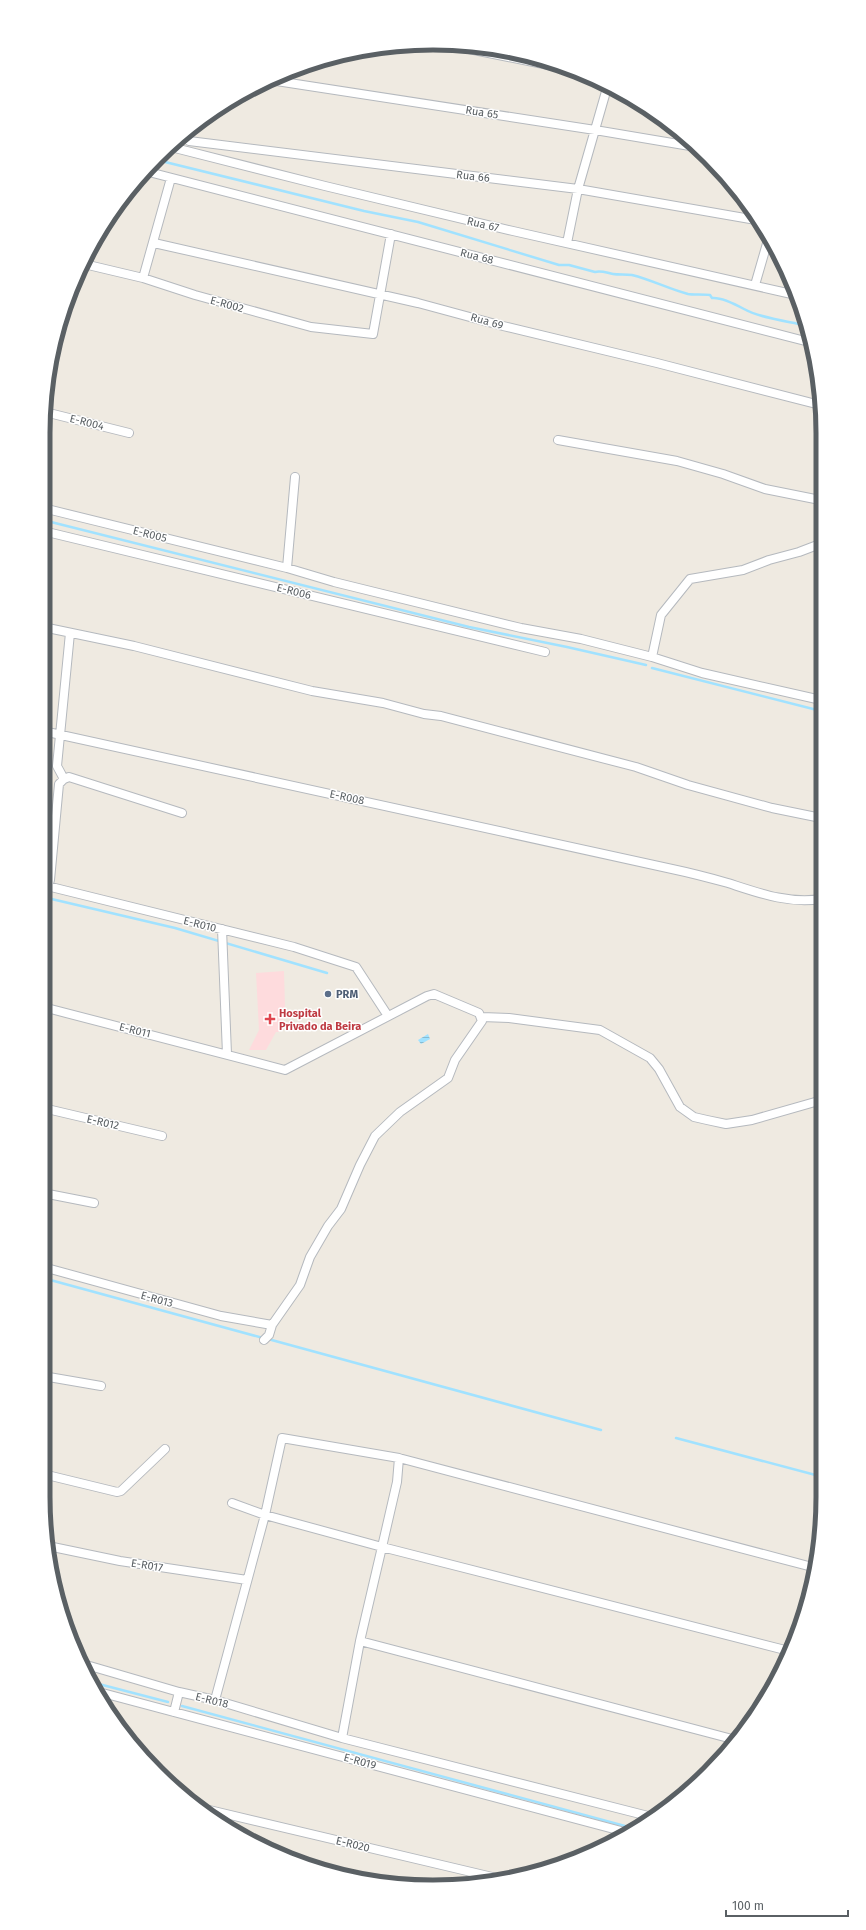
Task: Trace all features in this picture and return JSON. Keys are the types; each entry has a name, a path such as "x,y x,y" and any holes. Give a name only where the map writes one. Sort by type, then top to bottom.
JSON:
{"street":[{"name":"Rua 65","path":"281,81 686,145"},
{"path":"567,243 578,189 606,91"},
{"name":"Rua 66","path":"189,141 578,189 750,219"},
{"name":"Rua 67","path":"176,148 325,186 790,293"},
{"name":"Rua 68","path":"152,173 805,341"},
{"path":"143,278 154,243 170,178"},
{"path":"381,294 391,234"},
{"name":"Rua 69","path":"154,243 381,294 815,404"},
{"path":"755,285 767,245"},
{"name":"E-R002","path":"89,265 143,278 195,295 311,327 373,334 381,294"},
{"name":"E-R004","path":"51,413 129,433"},
{"path":"558,440 677,461 723,474 765,489 816,499"},
{"path":"295,477 287,568 334,582 521,628 581,639 652,657 702,673 816,699"},
{"name":"E-R005","path":"50,510 287,568"},
{"name":"E-R006","path":"50,533 545,652"},
{"path":"652,657 661,615 690,579 743,570 769,560 816,546"},
{"path":"50,629 134,646 312,692 383,703 424,714 442,716 636,767 688,785 772,808 816,817"},
{"path":"64,779 57,766 70,633"},
{"name":"E-R008","path":"50,733 650,864 728,883 762,895 779,898 816,899"},
{"path":"50,876 59,784 64,779 69,777 182,813"},
{"name":"E-R010","path":"50,887 222,929 294,948 356,967 388,1016"},
{"path":"222,929 227,1054"},
{"name":"E-R011","path":"50,1009 285,1070 427,996 434,994 479,1013 482,1017"},
{"path":"264,1340 269,1335 272,1325 300,1285 310,1257 328,1226 341,1208 375,1136 400,1112 448,1078 455,1060 479,1025 482,1017 509,1018 600,1030 650,1058 659,1069 680,1107 694,1117 726,1124 752,1120 816,1102"},
{"name":"E-R012","path":"50,1110 162,1136"},
{"path":"50,1194 94,1203"},
{"name":"E-R013","path":"50,1269 221,1316 272,1325"},
{"path":"50,1377 101,1386"},
{"path":"215,1700 264,1515 282,1438 400,1458 810,1566"},
{"path":"50,1476 117,1492 121,1491 165,1449"},
{"path":"342,1738 360,1641 397,1482 400,1458"},
{"path":"232,1503 264,1515 382,1547 784,1650"},
{"name":"E-R017","path":"53,1547 120,1561 247,1580"},
{"path":"360,1641 730,1738"},
{"name":"E-R018","path":"89,1666 179,1692 215,1700 342,1738 645,1815"},
{"path":"174,1712 179,1692"},
{"name":"E-R019","path":"105,1694 621,1831"},
{"name":"E-R020","path":"215,1811 489,1876"}],"shaded area":[{"name":"Hospital Privado da Beira","path":"284,971 285,1007 279,1032 276,1032 266,1050 249,1050 259,1030 256,973"}],"water":[{"path":"428,1034 430,1039 421,1044 418,1040"}],"waterway":[{"path":"163,161 364,211 418,222 559,265 569,265 595,272 602,271 615,274 632,275 688,294 710,295 712,298 728,301 758,315 800,324"},
{"path":"50,522 469,627 646,665"},
{"path":"652,668 816,710"},
{"path":"50,899 175,928 327,973"},
{"path":"50,1280 263,1338"},
{"path":"268,1339 601,1430"},
{"path":"676,1438 816,1475"},
{"path":"99,1684 168,1702"},
{"path":"182,1706 628,1827"}],"place":[{"name":"PRM","path":"328,994"},
{"name":"Hospital Privado da Beira","path":"270,1019"}]}
